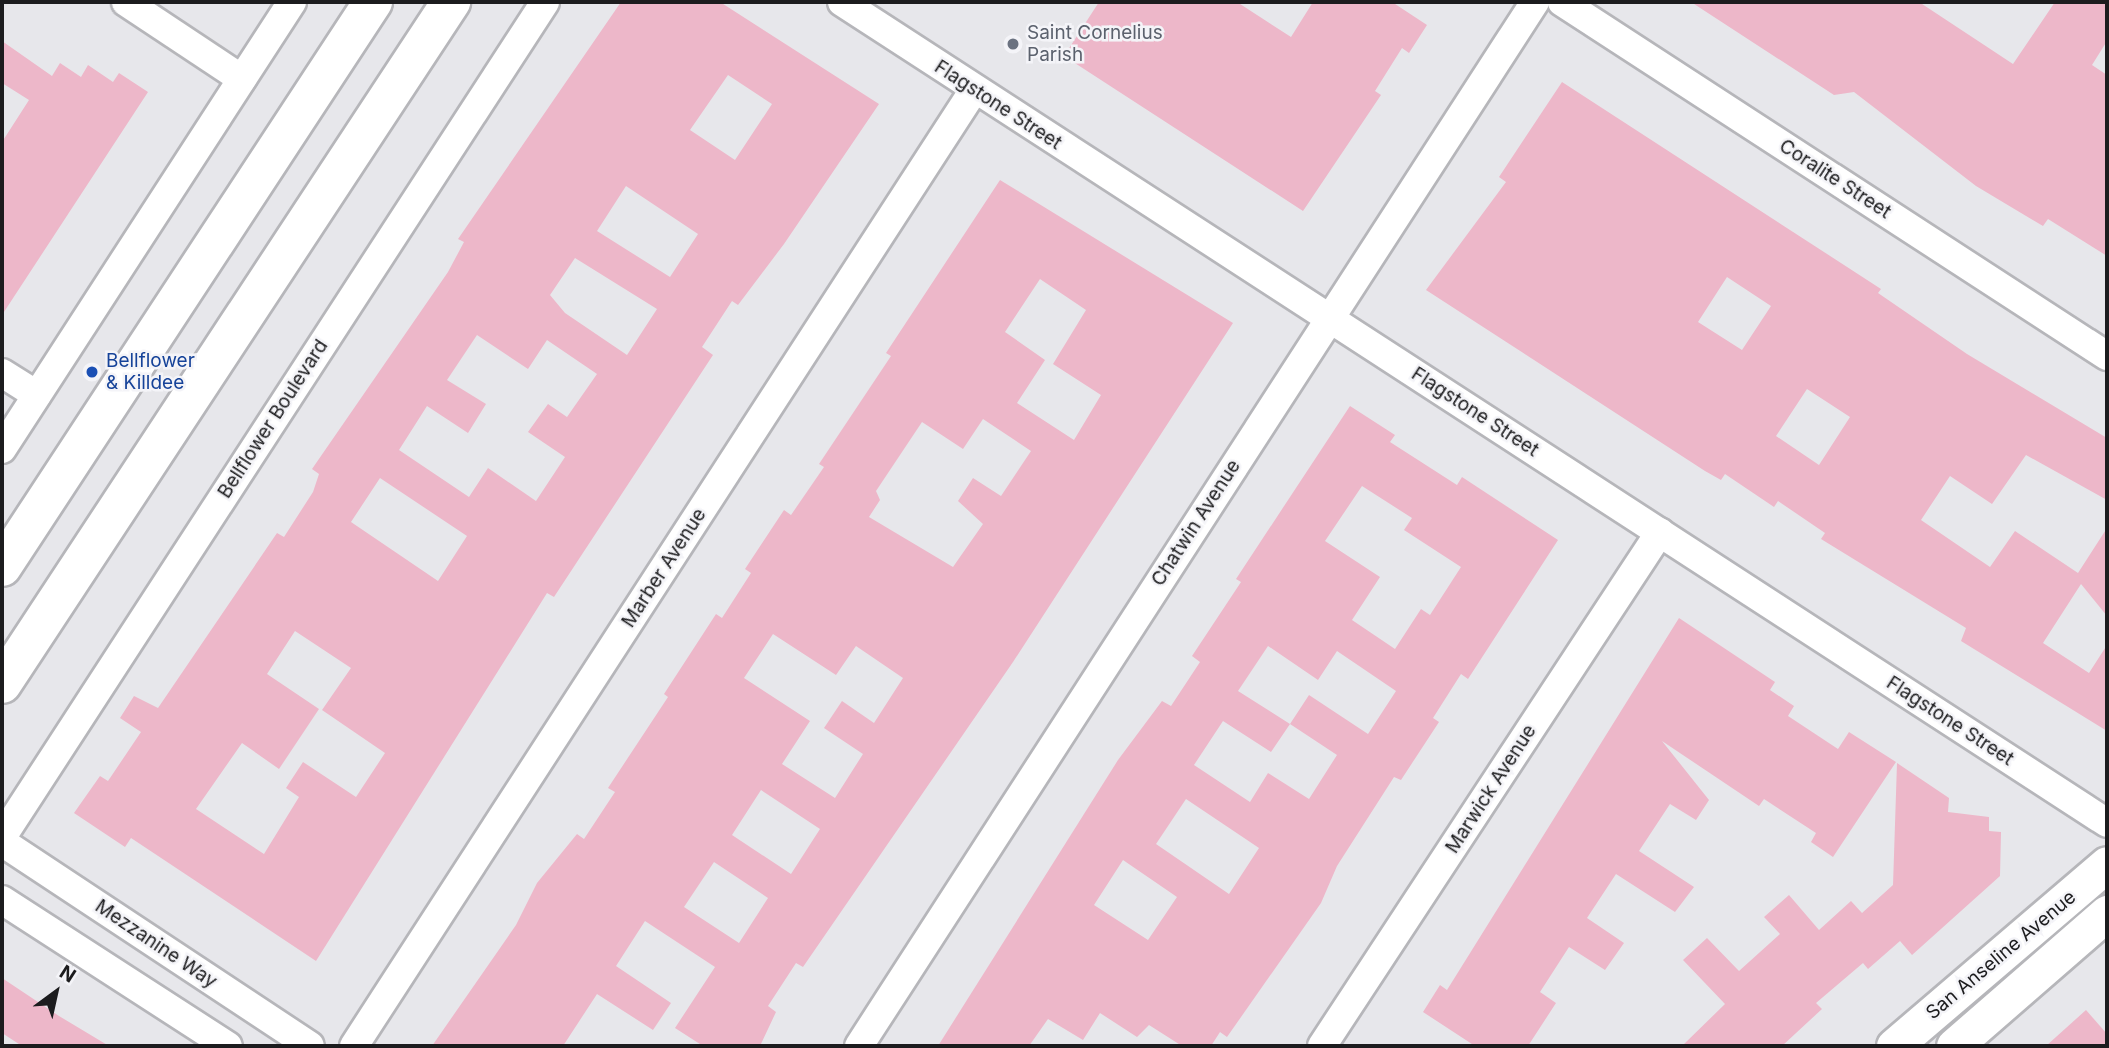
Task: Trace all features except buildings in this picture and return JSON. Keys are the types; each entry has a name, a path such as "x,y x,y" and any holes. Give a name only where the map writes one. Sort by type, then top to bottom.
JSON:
{"main road":[{"path":"2,566 373,2"},
{"path":"2,684 451,2"}],"street":[{"path":"126,2 242,79"},
{"path":"2,449 292,2"},
{"name":"Bellflower Boulevard","path":"2,840 545,2"},
{"name":"Flagstone Street","path":"842,2 2107,823"},
{"name":"Chatwin Avenue","path":"859,1046 1329,316 1535,2"},
{"name":"Coralite Street","path":"1562,2 2107,356"},
{"name":"Marber Avenue","path":"354,1046 974,90"},
{"path":"2,373 37,395"},
{"name":"Marwick Avenue","path":"1322,1046 1660,532"},
{"name":"Mezzanine Way","path":"2,840 310,1046"},
{"name":"San Anseline Avenue","path":"1894,1046 2107,864"},
{"path":"2,900 228,1046"},
{"name":"San Anseline Avenue","path":"1954,1046 2107,912"}],"place":[{"name":"Saint Cornelius Parish","path":"1013,44"},
{"name":"Bellflower & Killdee","path":"92,372"}]}
